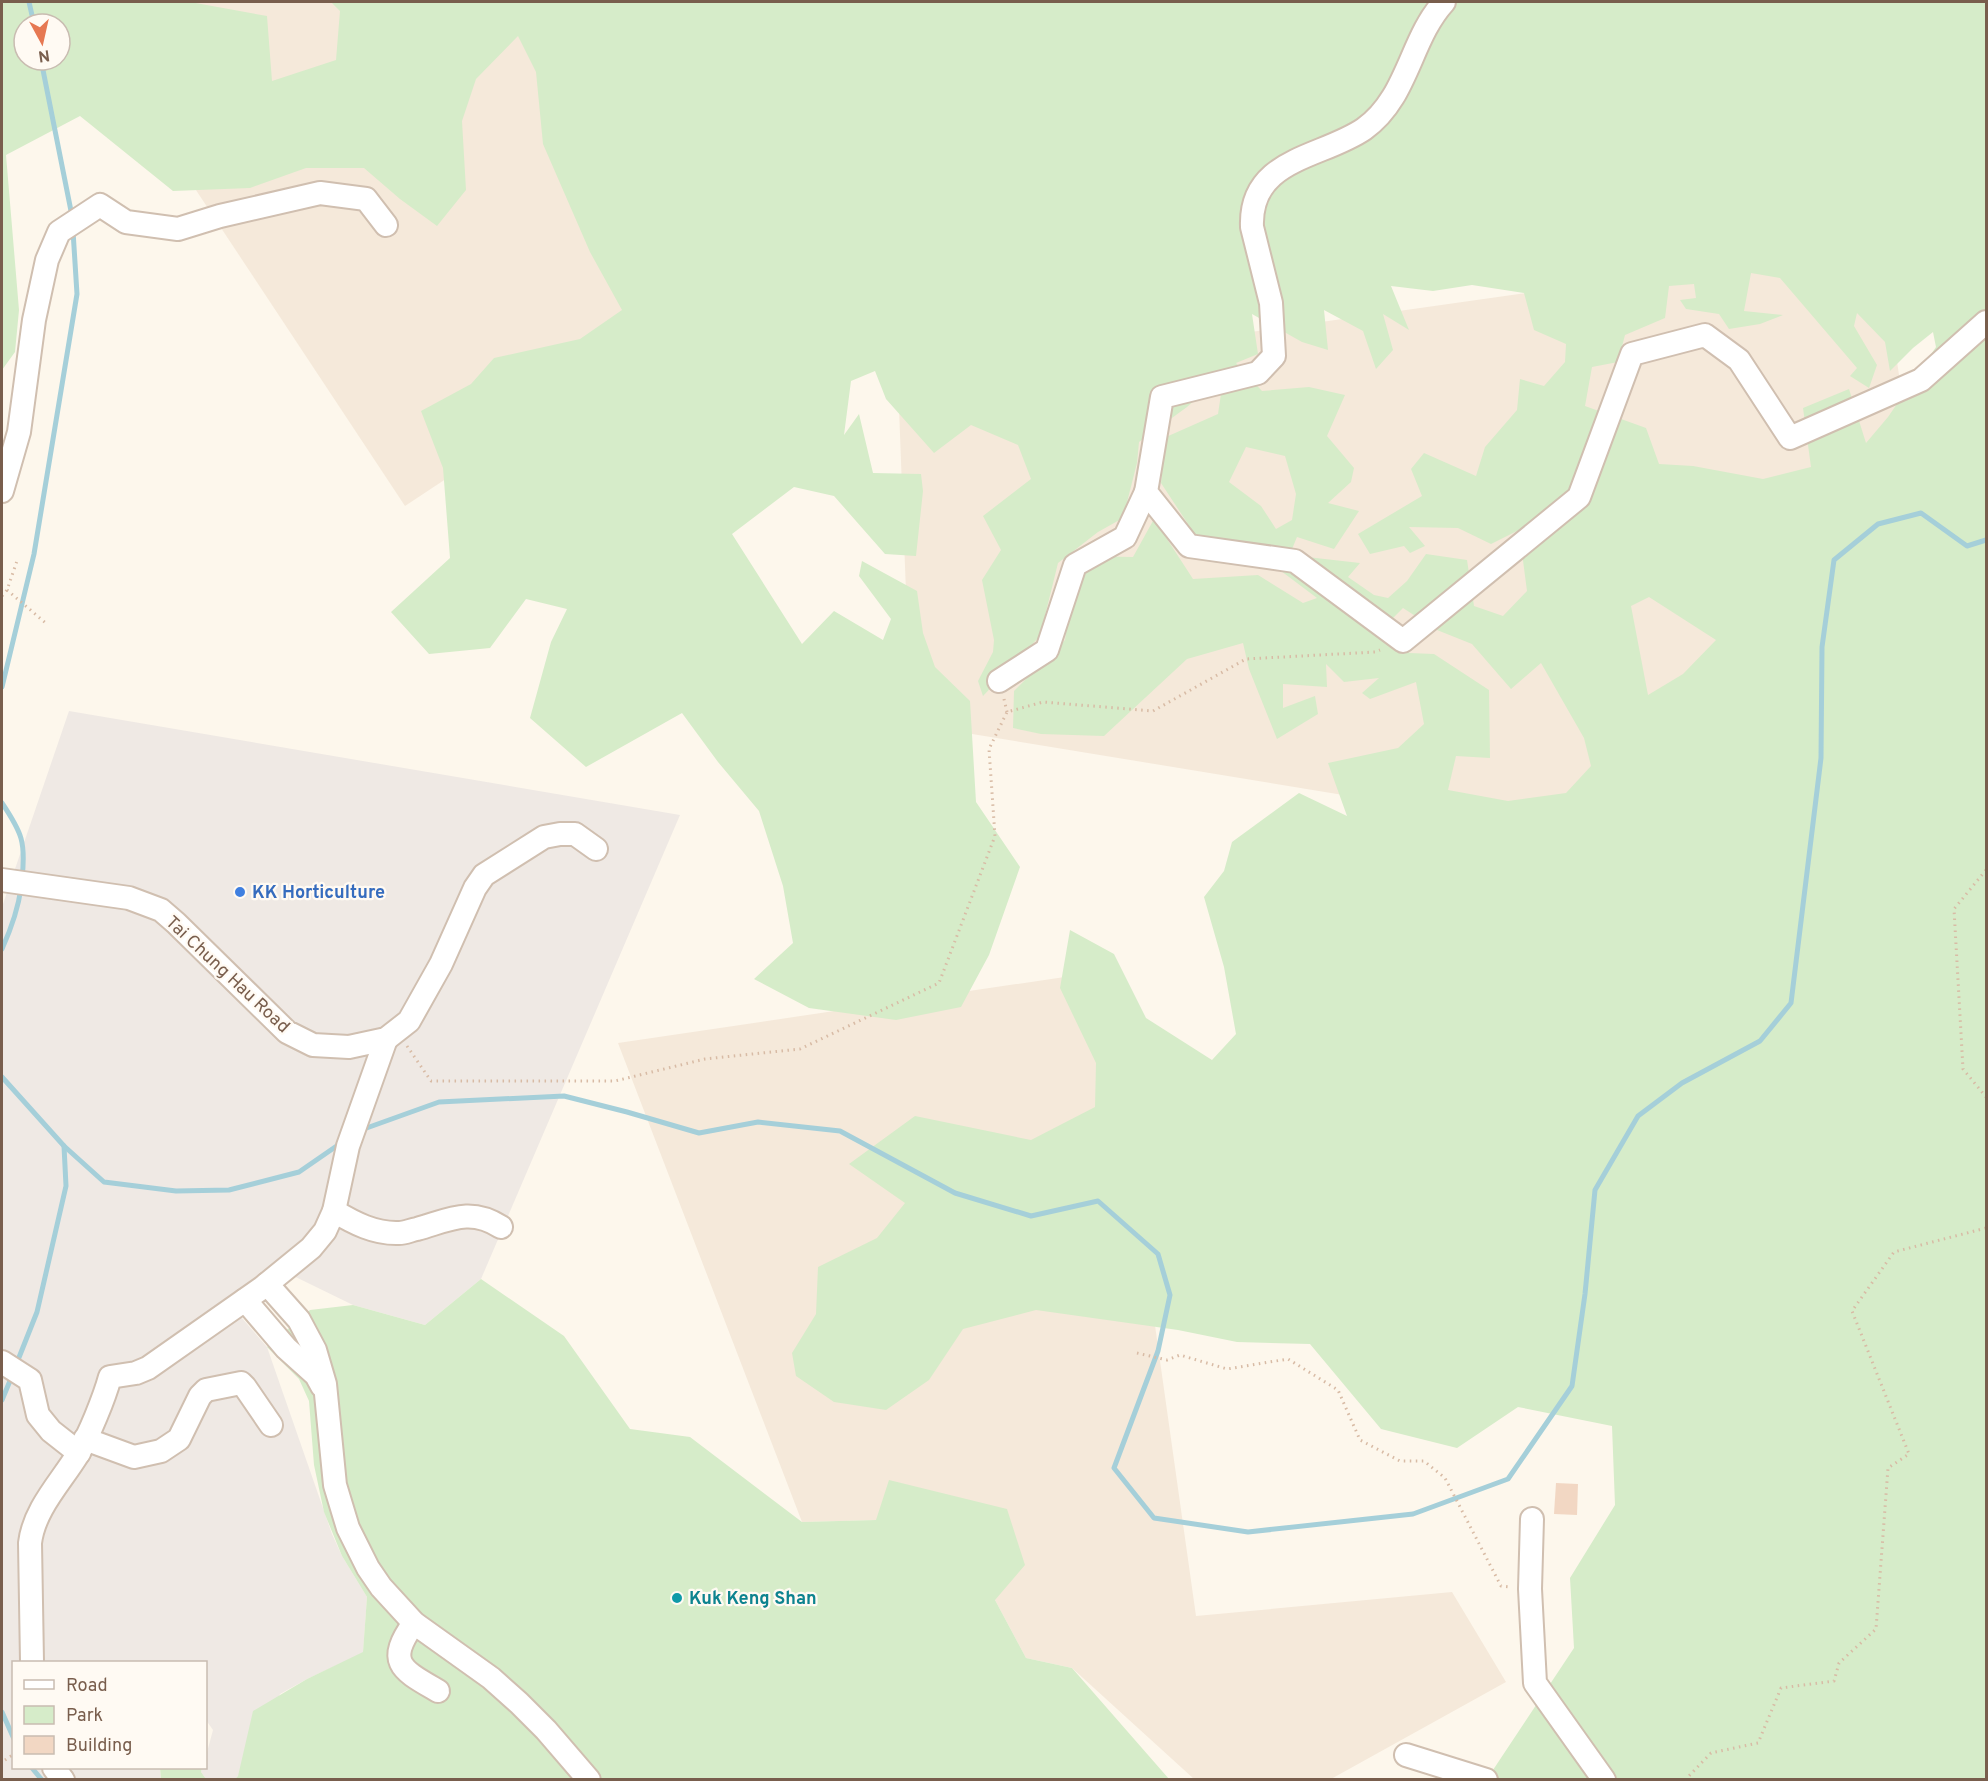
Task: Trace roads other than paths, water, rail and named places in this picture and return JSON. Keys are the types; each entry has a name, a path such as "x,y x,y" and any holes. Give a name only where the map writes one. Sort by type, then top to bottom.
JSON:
{"street":[{"path":"999,681 1047,650 1075,566 1125,537 1146,492 1162,397 1257,373 1274,356 1271,303 1252,227 1253,206 1260,190 1267,180 1288,164 1355,134 1373,121 1401,84 1423,32 1432,16 1444,2"},
{"path":"2,491 19,432 34,320 41,286 47,260 59,232 100,206 126,222 178,229 220,216 320,194 366,200 386,225"},
{"path":"1146,492 1189,546 1294,561 1402,641 1579,497 1632,354 1705,335 1739,360 1790,438 1921,380 1986,322"},
{"path":"32,1661 31,1531 36,1519 82,1446 111,1377 136,1373 148,1368 267,1284 311,1248 325,1231 334,1211 348,1146 392,1036 409,1021 436,974 475,888 484,875 544,837 575,834 597,849"},
{"name":"Tai Chung Hau Road","path":"2,880 129,898 161,910 287,1032 313,1045 349,1047 392,1036"},
{"path":"334,1211 356,1224 384,1232 401,1233 459,1216 482,1217 501,1227"},
{"path":"267,1284 299,1320 321,1367 327,1401 335,1485 357,1549 381,1587 414,1623 491,1678 519,1703 589,1779"},
{"path":"245,1300 286,1348 316,1375 327,1401"},
{"path":"2,1362 30,1380 38,1415 51,1431 82,1446 134,1457 161,1451 179,1439 200,1396 206,1390 235,1383 241,1383 245,1387 271,1425"},
{"path":"1532,1519 1530,1589 1535,1683 1604,1779"},
{"path":"414,1623 403,1637 399,1647 399,1658 403,1667 411,1675 438,1690"},
{"path":"1406,1755 1486,1779"}],"waterway":[{"path":"29,2 31,12"},
{"path":"43,72 72,216"},
{"path":"2,687 34,554 77,294 73,231"},
{"path":"361,1130 439,1102 564,1096 699,1133 758,1122 840,1131 955,1193 1031,1216 1098,1201 1158,1254 1170,1295 1158,1351 1114,1468 1154,1518 1248,1532 1413,1514 1508,1479 1572,1386 1585,1294 1595,1190 1638,1116 1682,1083 1760,1041 1791,1003 1821,758 1822,647 1834,560 1878,524 1921,513 1967,546 1986,540"},
{"path":"2,803 21,838 22,879"},
{"path":"2,949 14,919 21,888"},
{"path":"2,1077 64,1146 104,1182 176,1191 229,1190 299,1172 341,1143"},
{"path":"16,1365 37,1312 66,1186 64,1146"},
{"path":"2,1400 12,1376"},
{"path":"2,1712 12,1734"},
{"path":"33,1769 42,1780"}],"place":[{"name":"KK Horticulture","path":"240,892"},
{"name":"Kuk Keng Shan","path":"677,1598"}]}
